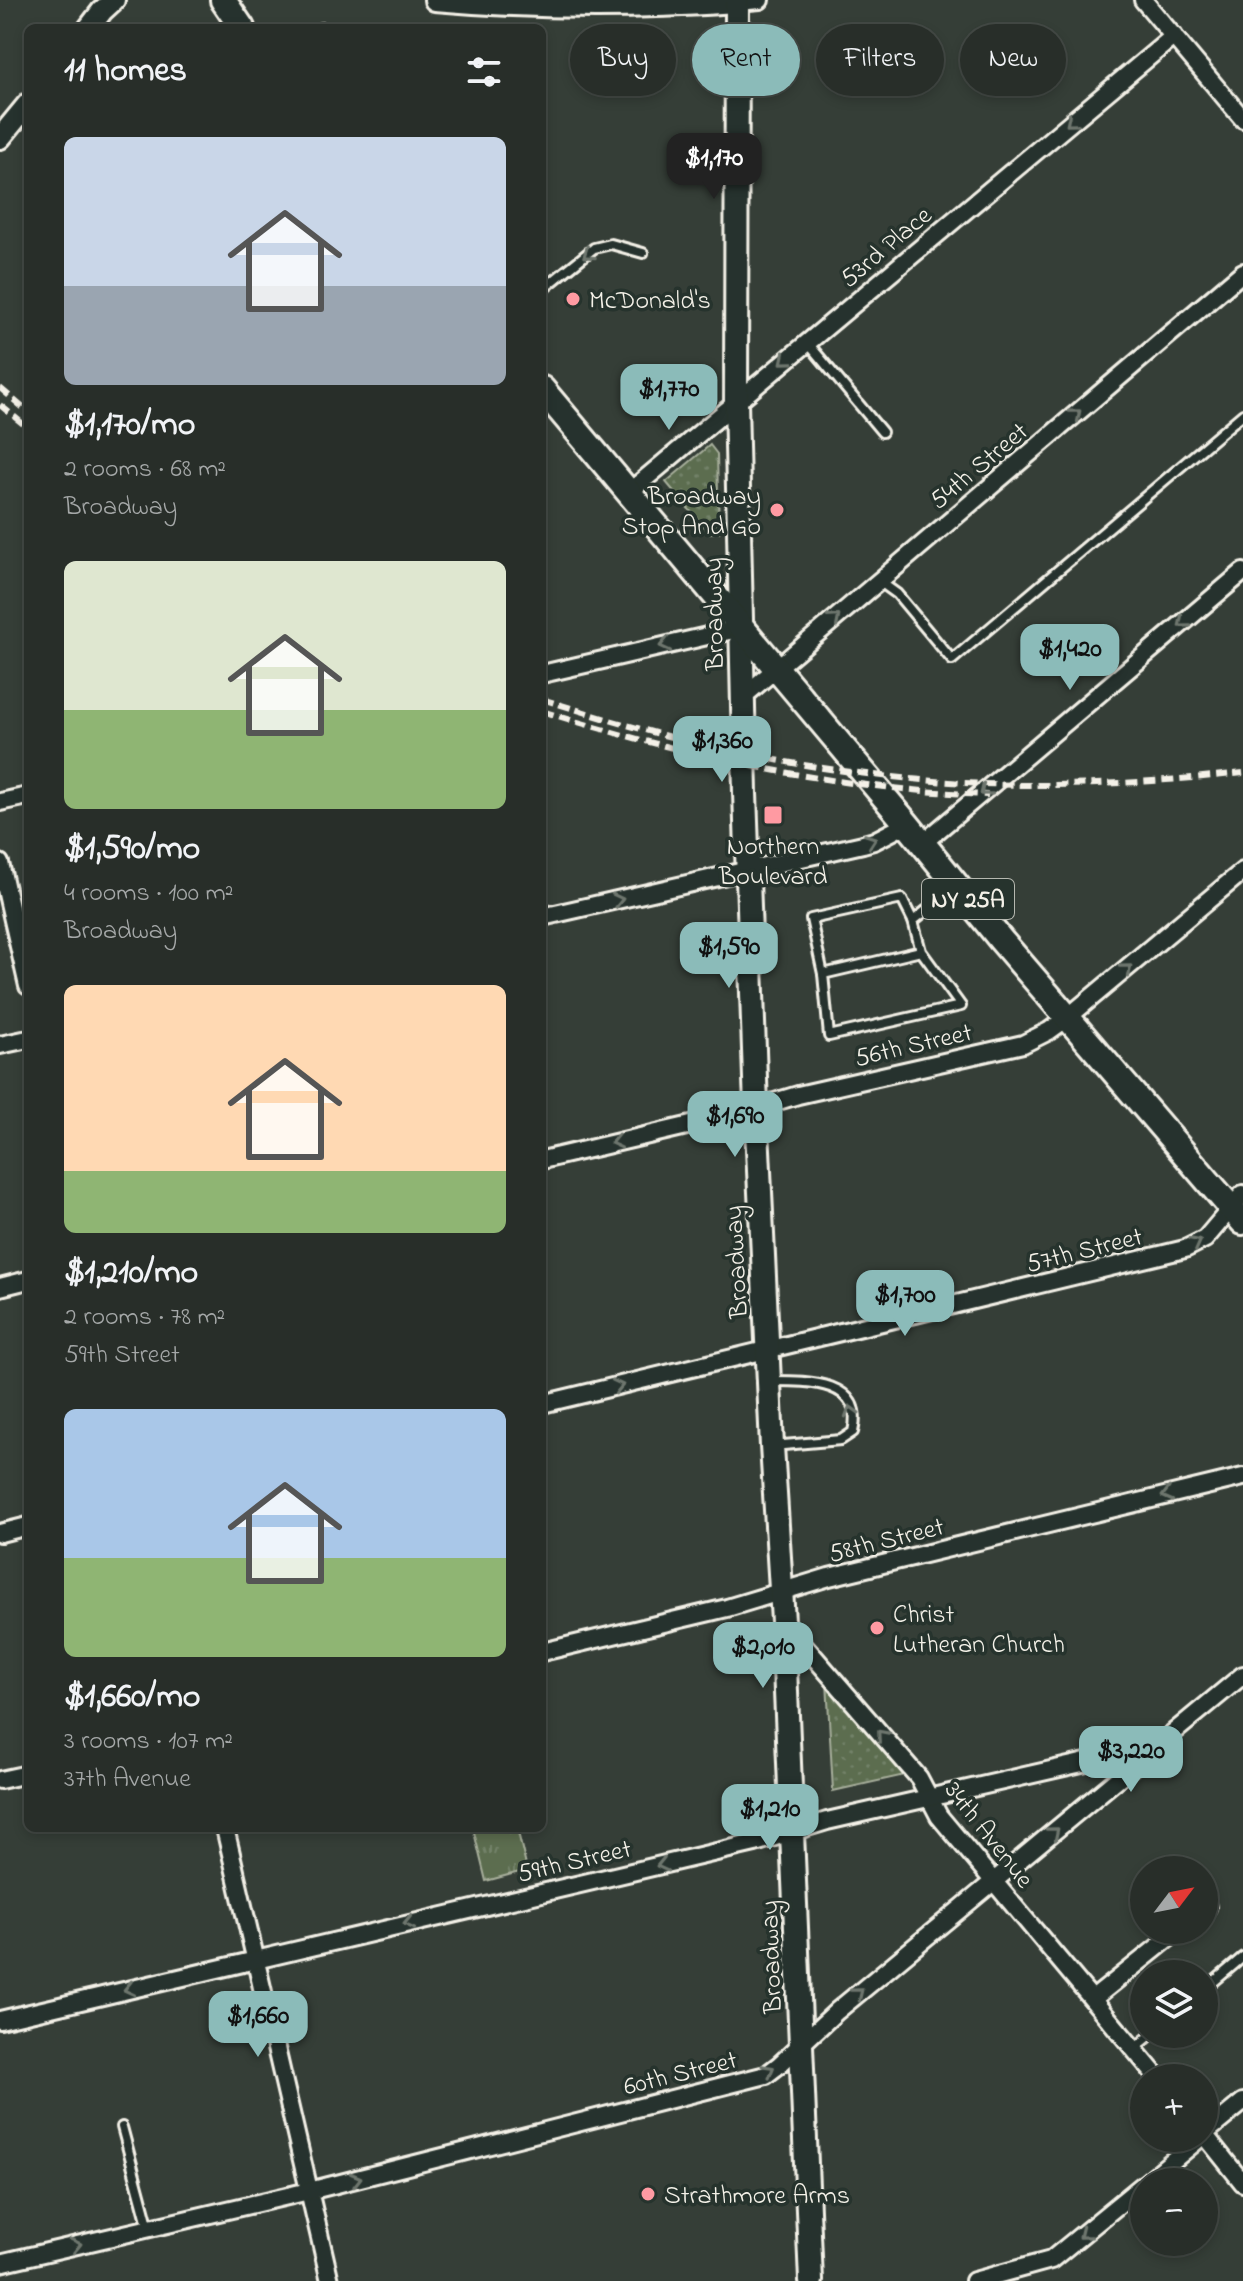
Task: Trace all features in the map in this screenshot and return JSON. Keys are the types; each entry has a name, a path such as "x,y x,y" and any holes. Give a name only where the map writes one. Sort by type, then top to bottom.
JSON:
{"main road":[{"path":"223,0 239,24"},
{"name":"Broadway","path":"737,1 736,401 747,871 811,2281"},
{"name":"NY 25A","path":"546,394 1067,1018 1239,1208"}],"street":[{"path":"435,0 579,8 760,0"},
{"path":"1143,0 1243,119"},
{"path":"91,24 104,3"},
{"name":"53rd Place","path":"628,493 1174,36"},
{"path":"0,138 24,109"},
{"name":"54th Street","path":"744,696 1243,272"},
{"path":"923,843 1243,572"},
{"path":"546,673 742,628"},
{"path":"0,802 24,797"},
{"path":"546,916 874,841 907,824"},
{"path":"0,863 24,968"},
{"name":"56th Street","path":"546,1159 721,1118 801,1094 1023,1044 1067,1018 1243,871"},
{"path":"0,1045 24,1040"},
{"name":"57th Street","path":"546,1403 1185,1249 1202,1243 1239,1208"},
{"path":"0,1287 24,1281"},
{"name":"58th Street","path":"546,1651 727,1608 845,1573 1243,1477"},
{"path":"0,1533 24,1527"},
{"name":"34th Avenue","path":"783,1621 919,1778 939,1816 1146,2064"},
{"name":"60th Street","path":"0,2263 309,2191 766,2075 837,2011 1243,1675"},
{"name":"59th Street","path":"0,2020 740,1847 827,1821 1158,1745"},
{"path":"0,1780 24,1775"},
{"path":"226,1832 330,2281"},
{"path":"1093,1999 1162,1944"},
{"path":"1218,2123 1243,2102"},
{"path":"1163,2168 1182,2152"},
{"path":"1217,2152 1243,2183"},
{"path":"974,2281 1051,2260 1130,2195"}],"lane":[{"path":"546,287 594,248 611,244 643,253"},
{"path":"807,342 882,432"},
{"path":"878,581 897,594 952,660 1243,414"},
{"path":"913,921 957,886"},
{"path":"902,899 913,921 921,951 961,1006 829,1036 823,974 811,919 902,899"},
{"path":"823,974 921,951"},
{"path":"769,1381 805,1381 836,1388 850,1402 855,1423 853,1432 841,1440 772,1446"},
{"path":"1218,1978 1243,1957"},
{"path":"122,2127 149,2228"}],"green space":[{"path":"710,445 717,454 719,532 709,533 666,482"},
{"path":"827,1682 905,1775 833,1791"},
{"path":"474,1832 518,1832 527,1870 486,1881"}],"railway":[{"path":"0,388 24,409"},
{"path":"0,405 24,425"},
{"path":"546,700 641,729 738,753 892,777 943,782 1068,785 1243,773"},
{"path":"546,712 652,743 762,768 874,786 988,795"}],"place":[{"name":"McDonald's","path":"573,299"},
{"name":"Broadway Stop And Go","path":"777,510"},
{"name":"Northern Boulevard","path":"773,815"},
{"name":"Christ Lutheran Church","path":"877,1628"},
{"name":"Strathmore Arms","path":"648,2194"}]}
